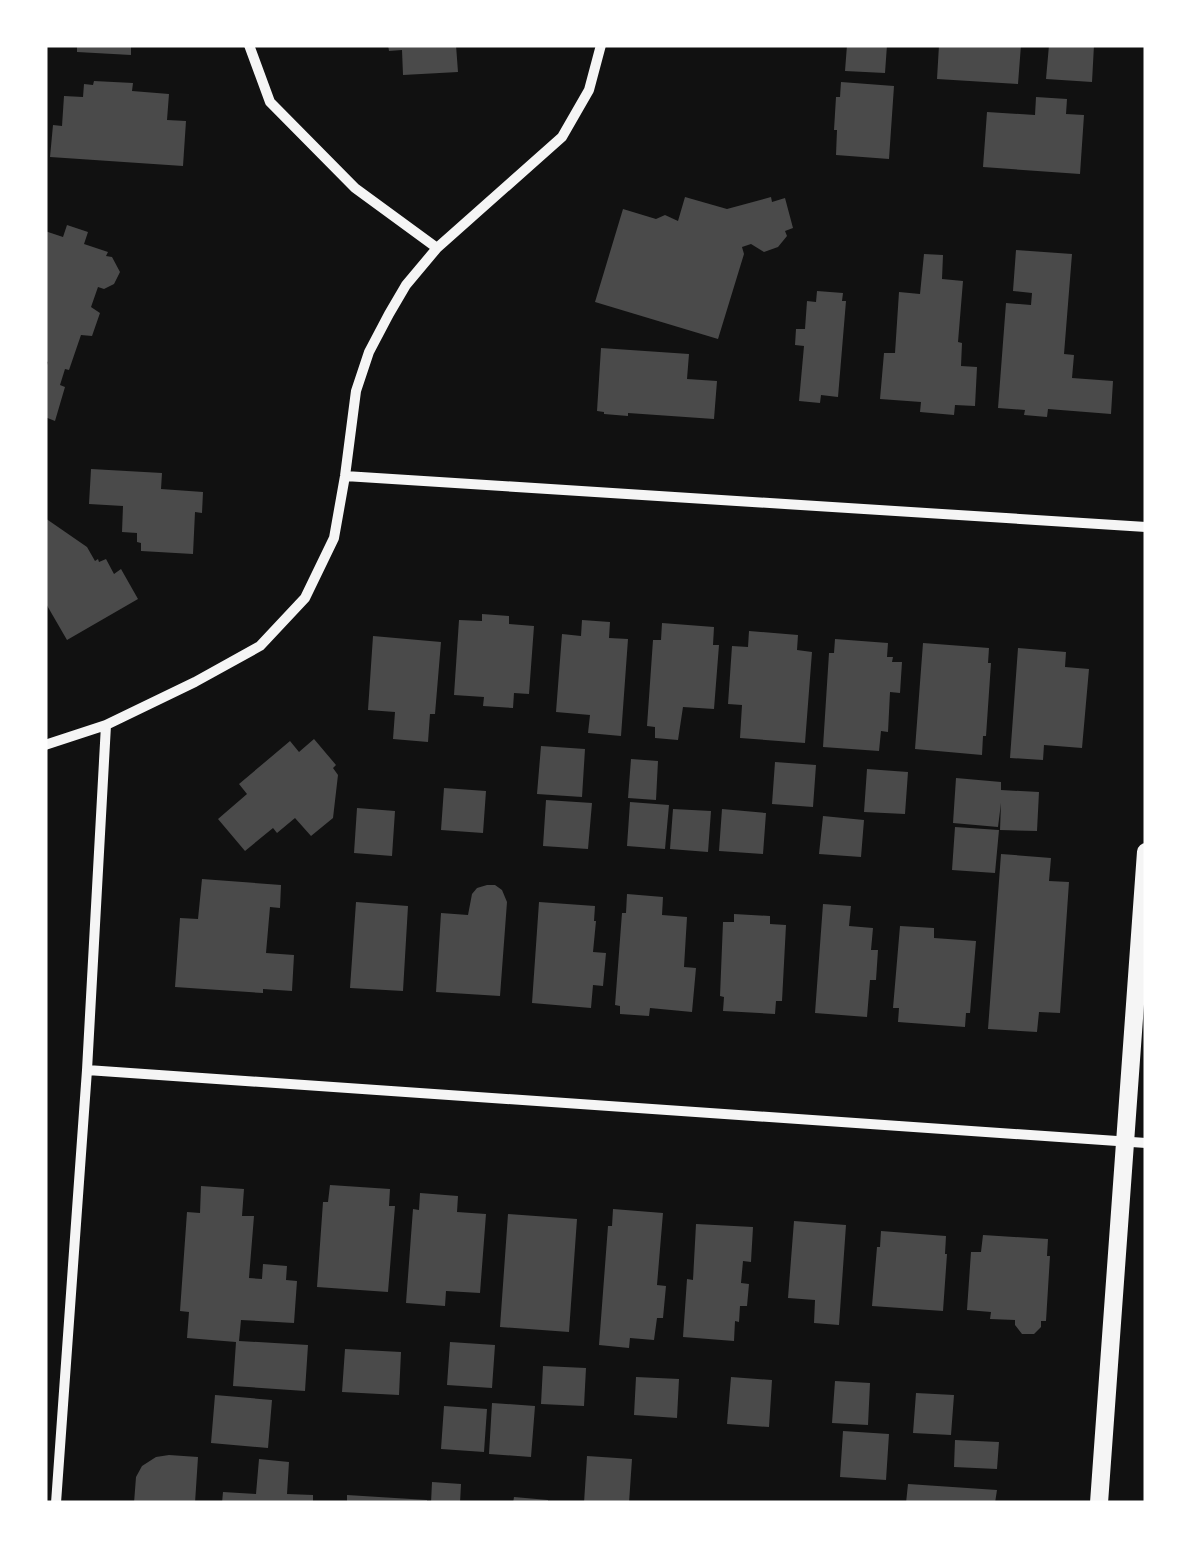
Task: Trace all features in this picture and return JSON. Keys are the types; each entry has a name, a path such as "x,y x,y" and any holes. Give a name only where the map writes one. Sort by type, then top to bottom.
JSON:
{"street":[{"path":"249,45 270,102 355,188 437,248"},
{"path":"45,746 106,725 260,646 305,598 334,538 356,391 369,352 406,286 437,248 562,136 589,90 601,45"},
{"path":"345,476 1146,527"},
{"path":"56,1503 88,1070 106,725"},
{"path":"1099,1503 1146,852"},
{"path":"88,1070 1146,1143"}],"building":[{"path":"77,45 131,45 131,55 77,52"},
{"path":"388,45 456,45 458,72 403,75 402,50 389,51"},
{"path":"847,45 887,45 885,73 845,71"},
{"path":"939,45 1021,45 1018,84 937,79"},
{"path":"1049,45 1094,45 1092,82 1046,79"},
{"path":"94,81 133,83 132,91 169,94 167,120 186,121 183,166 50,157 53,125 62,126 64,96 83,97 84,84 93,85"},
{"path":"841,82 894,86 889,159 836,155 836,97 840,97"},
{"path":"1036,97 1067,99 1066,114 1084,115 1080,174 983,167 987,112 1035,115"},
{"path":"685,197 727,209 771,197 772,202 785,198 793,228 785,231 787,236 778,247 764,252 751,244 742,247 744,254 718,339 595,302 623,209 656,219 665,215 678,221"},
{"path":"67,225 88,232 84,244 108,252 106,256 112,257 120,272 114,284 104,289 98,287 91,307 100,313 92,336 81,335 69,370 65,369 60,385 65,387 55,421 45,417 45,231 63,237"},
{"path":"1016,250 1072,254 1064,354 1074,355 1072,378 1113,381 1111,414 1048,409 1047,417 998,408 1006,303 1031,305 1032,293 1013,291"},
{"path":"924,254 943,255 942,279 963,281 958,342 962,343 961,366 977,367 975,406 955,405 954,415 920,412 921,402 880,399 884,353 895,353 899,292 920,294"},
{"path":"817,291 843,293 842,301 846,301 838,397 821,395 820,403 799,401 804,346 795,345 796,329 805,329 807,301 816,302"},
{"path":"601,348 689,354 687,379 717,381 714,419 597,411"},
{"path":"91,469 162,473 161,489 203,492 202,513 195,512 193,554 141,551 137,533 122,532 123,506 89,504"},
{"path":"45,518 87,547 95,561 106,559 114,574 121,569 138,599 67,640 45,602"},
{"path":"482,614 509,616 509,624 534,626 529,694 514,693 513,708 483,706 484,697 454,695 459,620 482,621"},
{"path":"582,620 610,622 609,638 628,639 621,736 588,733 590,715 556,712 562,634 581,636"},
{"path":"662,623 714,627 713,645 719,645 714,709 683,707 678,740 655,738 655,727 647,726 653,640 661,640"},
{"path":"749,631 798,635 797,650 812,652 805,743 740,738 742,705 728,704 732,646 748,647"},
{"path":"373,636 441,642 435,714 430,714 428,742 393,739 395,712 368,710"},
{"path":"835,639 888,643 887,657 893,657 892,662 902,662 900,693 890,692 888,732 881,731 879,751 823,747 829,653 834,653"},
{"path":"923,643 989,648 982,755 915,749"},
{"path":"1018,648 1066,652 1065,667 1089,669 1082,748 1044,745 1043,760 1010,758"},
{"path":"314,739 336,765 333,818 311,836 295,818 277,833 273,828 245,851 218,819 247,794 239,784 290,741 299,752"},
{"path":"541,746 585,749 582,797 537,794"},
{"path":"631,759 658,761 656,800 628,798"},
{"path":"775,762 816,765 813,807 772,804"},
{"path":"867,769 908,772 905,814 864,812"},
{"path":"956,778 1001,782 1001,790 1039,792 1037,831 1000,830 1001,803 998,827 953,823"},
{"path":"444,788 486,791 483,833 441,830"},
{"path":"546,800 592,803 588,849 543,846"},
{"path":"630,802 669,805 665,849 627,846"},
{"path":"357,808 395,811 392,856 354,853"},
{"path":"673,809 711,811 708,852 670,849"},
{"path":"722,809 766,813 763,854 719,851"},
{"path":"823,816 864,820 861,857 819,854"},
{"path":"955,827 999,830 995,873 952,870"},
{"path":"1001,854 1051,858 1049,881 1069,882 1060,1013 1039,1012 1037,1032 988,1029"},
{"path":"202,879 281,885 280,908 270,907 266,953 294,955 292,991 175,987 180,918 198,919"},
{"path":"487,885 502,890 507,902 500,996 436,992 441,913 468,915 472,894"},
{"path":"627,894 663,897 662,915 687,917 684,967 696,968 692,1012 650,1008 649,1016 620,1014 620,1006 615,1005"},
{"path":"356,902 408,906 403,991 350,988"},
{"path":"539,902 595,906 593,952 606,953 603,986 593,985 591,1008 532,1003"},
{"path":"823,904 851,906 849,926 873,928 871,950 878,950 876,980 870,980 867,1017 815,1013"},
{"path":"734,914 770,916 770,924 786,925 782,1001 776,1001 775,1014 723,1011 723,922 734,922"},
{"path":"900,926 934,928 934,938 976,941 970,1013 966,1013 965,1027 898,1022 899,1008 893,1008"},
{"path":"330,1185 390,1189 389,1206 395,1206 388,1292 317,1287 323,1202 328,1202"},
{"path":"201,1186 244,1189 242,1216 254,1216 249,1278 262,1279 263,1264 287,1266 286,1280 297,1281 294,1323 241,1320 239,1341 308,1345 305,1391 233,1386 236,1342 187,1338 189,1312 180,1311 187,1212 200,1213"},
{"path":"420,1193 458,1196 457,1212 486,1214 480,1293 446,1291 445,1306 406,1303 413,1209 419,1210"},
{"path":"613,1209 663,1213 657,1285 666,1286 663,1318 657,1318 654,1340 630,1338 629,1348 599,1345 608,1226 612,1226"},
{"path":"508,1214 577,1219 569,1332 500,1327"},
{"path":"794,1221 846,1225 839,1325 814,1323 815,1300 788,1298"},
{"path":"696,1224 753,1227 751,1262 743,1261 741,1283 749,1284 747,1306 740,1306 734,1341 683,1337 687,1279 693,1280"},
{"path":"881,1231 946,1236 943,1311 872,1306"},
{"path":"983,1235 1048,1239 1046,1321 1041,1321 1034,1334 1022,1334 1015,1320 990,1319 991,1312 967,1310 971,1252 981,1252"},
{"path":"450,1342 495,1345 492,1388 447,1385"},
{"path":"345,1349 401,1352 399,1395 342,1392"},
{"path":"543,1366 586,1368 584,1406 541,1404"},
{"path":"636,1377 679,1379 677,1418 634,1415"},
{"path":"731,1377 772,1380 769,1427 727,1424"},
{"path":"835,1381 870,1383 868,1425 832,1423"},
{"path":"916,1393 954,1395 951,1435 913,1433"},
{"path":"215,1395 272,1400 268,1448 211,1443"},
{"path":"492,1403 535,1406 531,1457 489,1454"},
{"path":"444,1406 487,1409 484,1452 441,1449"},
{"path":"843,1431 889,1434 886,1480 840,1477"},
{"path":"955,1440 999,1442 997,1469 954,1467"},
{"path":"587,1456 632,1459 629,1503 584,1503"},
{"path":"156,1457 198,1457 195,1503 134,1503 136,1477 142,1466"},
{"path":"259,1459 289,1462 287,1494 313,1495 313,1503 222,1503 223,1492 256,1494"},
{"path":"432,1482 461,1484 460,1503 431,1503"},
{"path":"908,1484 997,1490 995,1503 906,1503"},
{"path":"347,1495 427,1500 427,1503 347,1503"},
{"path":"514,1497 548,1500 548,1503 513,1503"}]}
